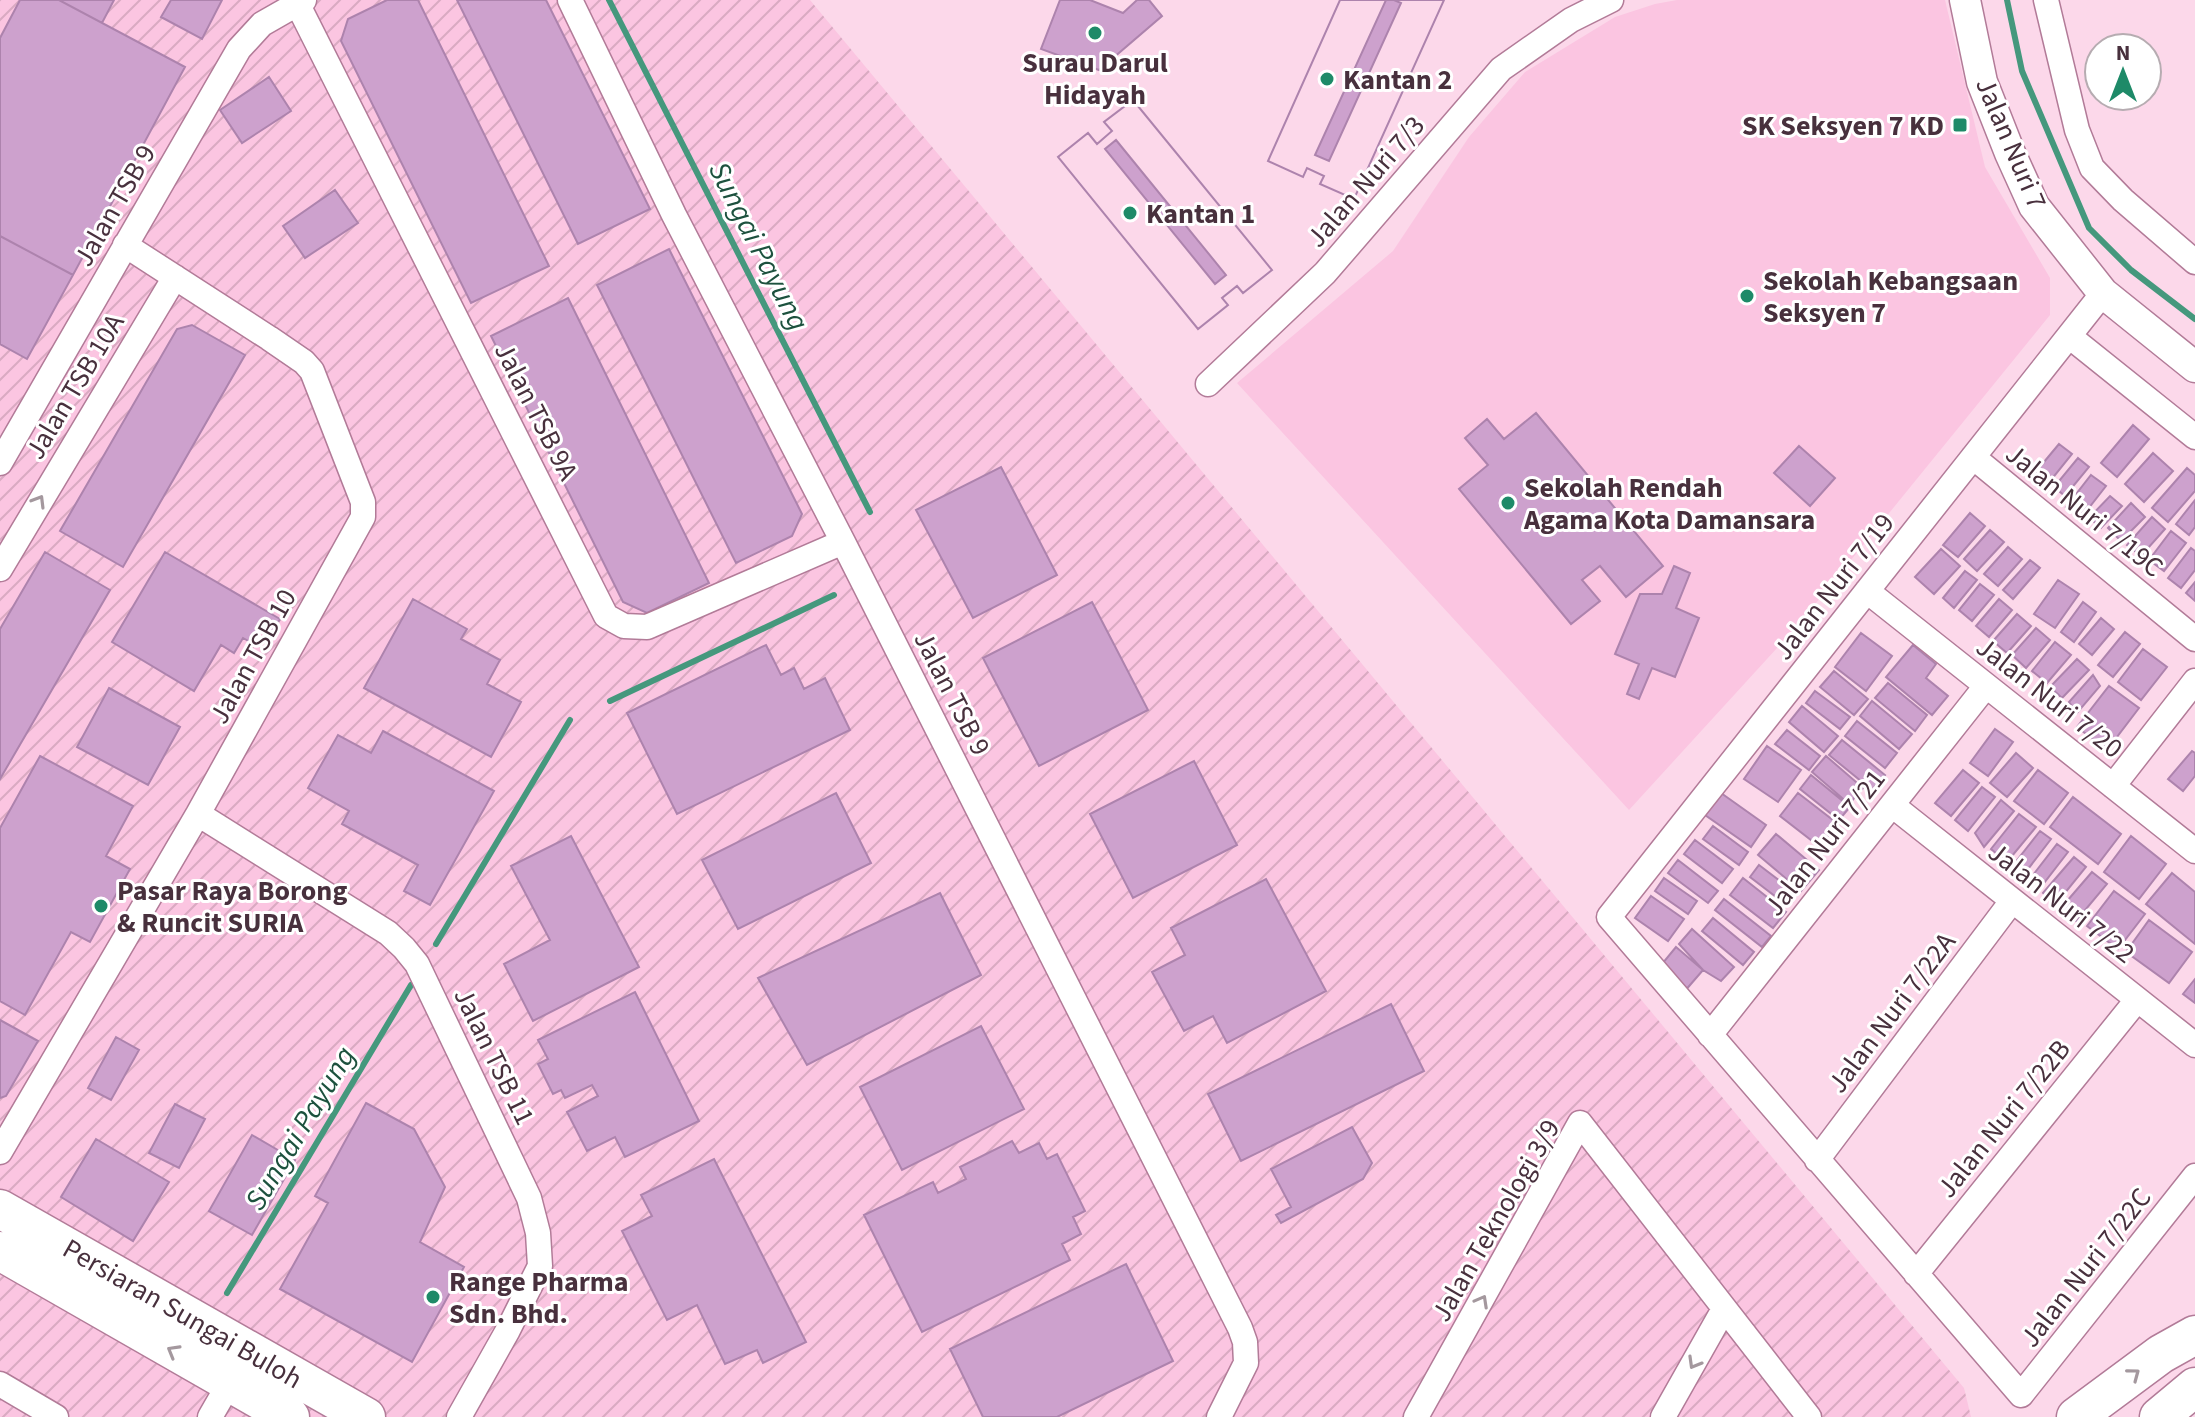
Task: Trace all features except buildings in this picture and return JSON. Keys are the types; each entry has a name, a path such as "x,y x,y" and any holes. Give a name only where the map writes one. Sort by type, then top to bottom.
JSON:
{"main road":[{"name":"Persiaran Sungai Buloh","path":"0,1209 366,1417"},
{"name":"Persiaran Sungai Buloh","path":"0,1251 290,1417"},
{"path":"2076,1417 2161,1354 2195,1335"},
{"path":"2159,1417 2195,1387"}],"street":[{"name":"Jalan TSB 9","path":"570,0 674,215 843,542 1240,1328 1245,1342 1246,1363 1219,1417"},
{"name":"Jalan Nuri 7/3","path":"1208,384 1325,273 1501,69 1571,20 1611,0"},
{"name":"Jalan Nuri 7","path":"1965,0 1982,82 2034,206 2103,293 2195,367"},
{"path":"2046,0 2077,130 2092,168 2123,200 2195,262"},
{"name":"Jalan TSB 9","path":"0,463 239,49 262,24 300,2"},
{"name":"Jalan TSB 9A","path":"300,2 606,616 624,626 647,627 843,542"},
{"name":"Jalan TSB 10","path":"1,1147 198,814 363,517 363,502 312,371 269,338 125,245"},
{"name":"Jalan TSB 10A","path":"0,569 175,277"},
{"name":"Jalan Nuri 7/19","path":"1710,1035 1609,917 2103,293"},
{"path":"2069,336 2195,437"},
{"name":"Jalan Nuri 7/19C","path":"1973,457 2195,639"},
{"name":"Jalan Nuri 7/20","path":"1867,591 2195,851"},
{"path":"2113,786 2195,681"},
{"name":"Jalan Nuri 7/21","path":"1710,1035 1986,686"},
{"name":"Jalan Nuri 7/22","path":"1892,805 2195,1045"},
{"name":"Jalan TSB 11","path":"198,814 388,933 404,948 417,964 529,1198 538,1233 540,1266 459,1417"},
{"name":"Jalan Nuri 7/22A","path":"1817,1160 2012,901"},
{"name":"Jalan Nuri 7/22B","path":"1916,1274 2137,1000"},
{"path":"1710,1035 1916,1274"},
{"name":"Jalan Teknologi 3/9","path":"1416,1417 1580,1123 1809,1417"},
{"name":"Jalan Nuri 7/22C","path":"1916,1274 2021,1395 2195,1176"},
{"path":"1663,1417 1724,1309"},
{"path":"0,1384 56,1417"},
{"path":"210,1417 229,1384"}],"shaded area":[{"path":"0,0 810,0 1964,1388 1971,1417 0,1417"},
{"name":"Sekolah Kebangsaan Seksyen 7","path":"1677,0 1945,0 1985,167 2050,278 2050,315 1799,624 1629,810 1237,383 1393,251 1469,137 1525,72 1615,17"}],"waterway":[{"name":"Sungai Payung","path":"609,0 870,512"},
{"path":"2007,0 2022,71 2089,228 2131,270 2195,319"},
{"name":"Sungai Payung","path":"610,701 834,595"},
{"name":"Sungai Payung","path":"436,944 570,720"},
{"name":"Sungai Payung","path":"227,1293 411,985"}],"place":[{"name":"Surau Darul Hidayah","path":"1095,33"},
{"name":"Kantan 2","path":"1327,79"},
{"name":"SK Seksyen 7 KD","path":"1960,125"},
{"name":"Kantan 1","path":"1130,213"},
{"name":"Sekolah Kebangsaan Seksyen 7","path":"1747,296"},
{"name":"Sekolah Rendah Agama Kota Damansara","path":"1508,503"},
{"name":"Pasar Raya Borong & Runcit SURIA","path":"101,906"},
{"name":"Range Pharma Sdn. Bhd.","path":"433,1297"}]}
